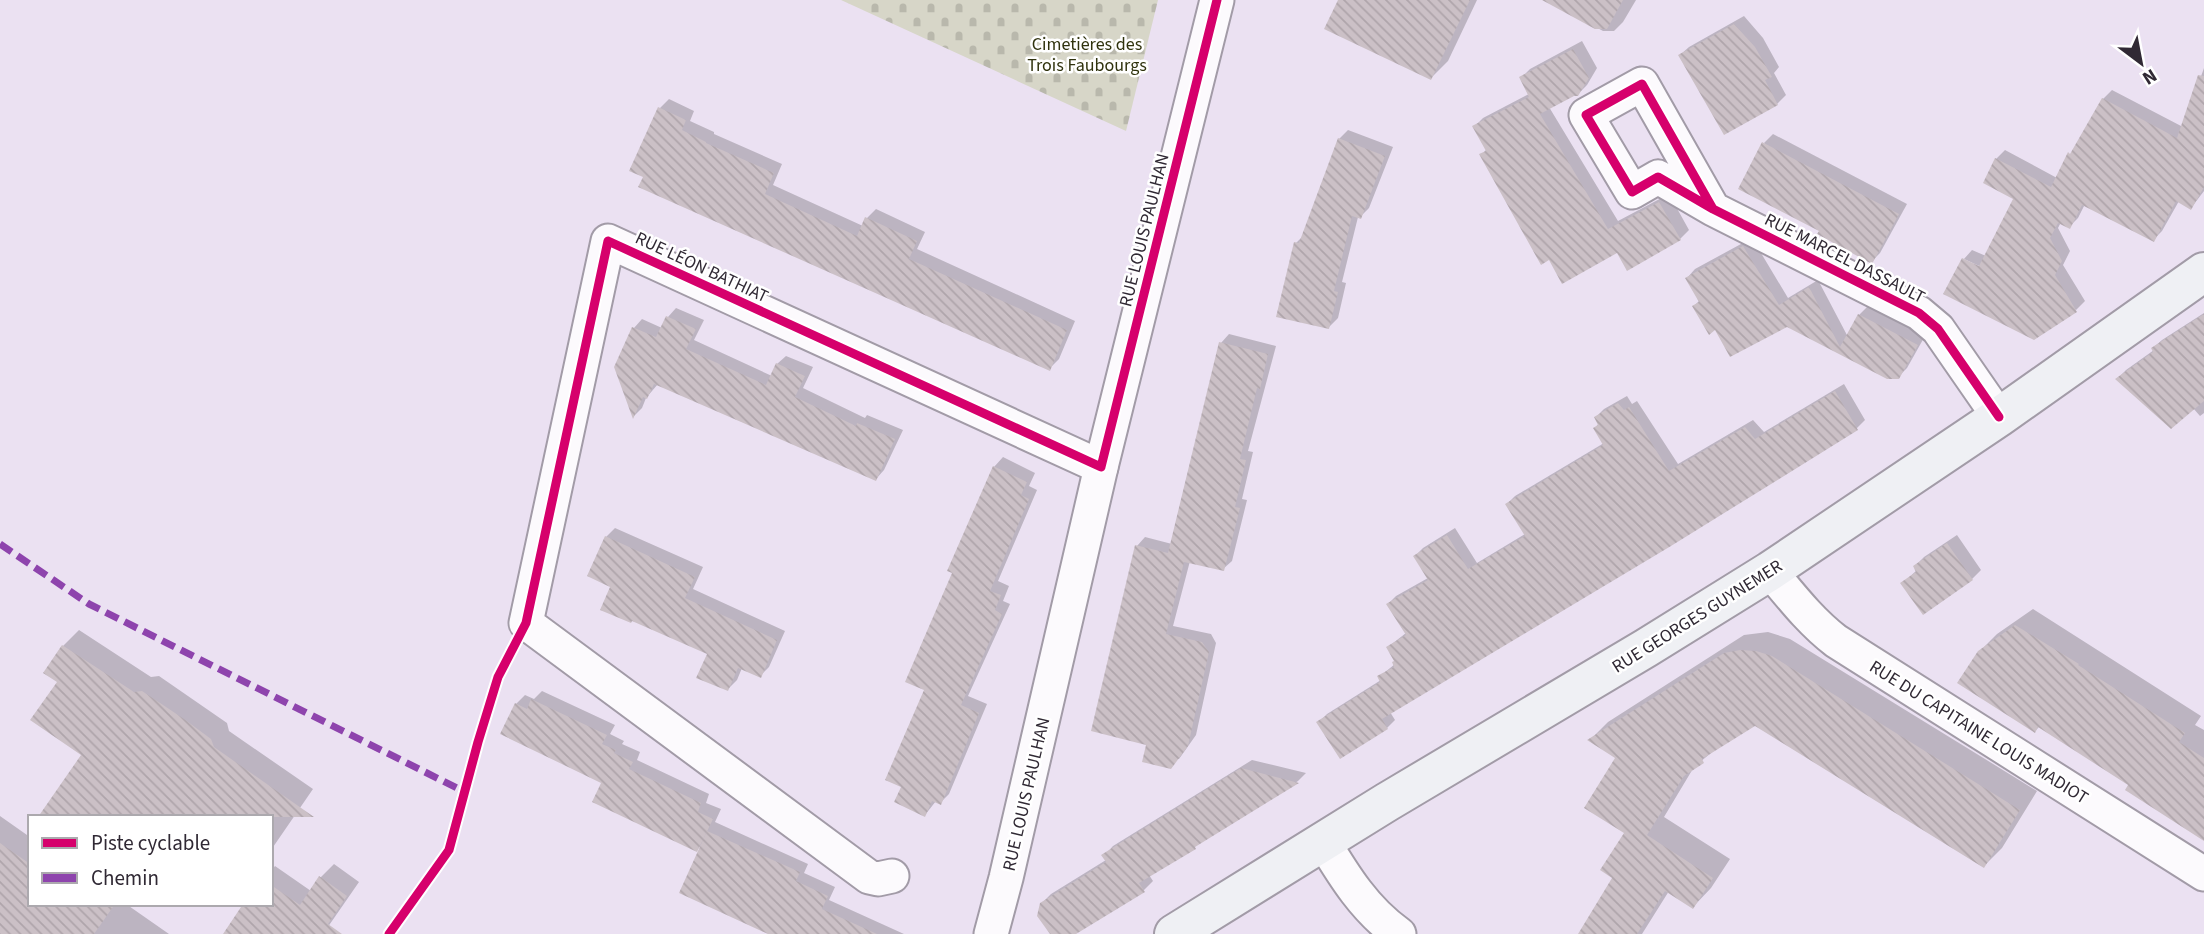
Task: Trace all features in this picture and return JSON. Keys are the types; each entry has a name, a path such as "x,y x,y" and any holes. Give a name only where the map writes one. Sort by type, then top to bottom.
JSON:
{"main road":[{"name":"RUE GEORGES GUYNEMER","path":"1174,934 1770,571 1999,417 2204,272"}],"street":[{"name":"RUE LOUIS PAULHAN","path":"991,934 1101,467 1217,0"},
{"name":"RUE MARCEL DASSAULT","path":"1713,209 1930,320 1999,417"},
{"name":"RUE LÉON BATHIAT","path":"892,876 869,877 526,623 608,241 1101,467"},
{"name":"RUE DU CAPITAINE LOUIS MADIOT","path":"1770,571 1811,619 1836,641 2204,874"},
{"path":"1323,841 1360,897 1399,934"}],"green space":[{"name":"Cimetières des Trois Faubourgs","path":"841,0 1158,0 1126,131"}],"building":[{"path":"1338,0 1470,0 1431,80 1324,29"},
{"path":"1542,0 1623,0 1607,29 1595,29"},
{"path":"1734,24 1755,47 1772,77 1765,80 1778,105 1724,135 1678,55"},
{"path":"1573,49 1589,78 1578,96 1540,114 1608,229 1659,202 1681,240 1627,271 1617,253 1562,284 1549,260 1541,265 1479,154 1486,151 1472,126 1529,97 1519,77"},
{"path":"2198,75 2204,76 2204,187 2191,210 2176,201 2154,242 2082,205 2070,229 2058,223 2050,238 2062,261 2055,275 2077,312 2034,340 1943,294 1962,258 1979,266 2013,199 1983,183 1995,158 2051,187 2068,152 2070,154 2102,98 2177,138"},
{"path":"658,107 686,120 682,130 774,173 765,194 857,236 865,217 917,241 909,259 1067,330 1050,371 638,187 643,177 629,171"},
{"path":"1338,138 1385,156 1361,219 1352,216 1334,291 1338,292 1329,329 1276,317 1294,242 1299,243"},
{"path":"1762,142 1899,214 1872,264 1817,234 1819,231 1738,189"},
{"path":"1743,246 1779,305 1809,287 1840,347 1858,314 1918,345 1899,379 1887,379 1787,327 1730,357 1715,330 1709,335 1692,306 1699,302 1685,278"},
{"path":"2204,314 2204,401 2171,429 2115,379 2153,352 2151,348"},
{"path":"666,316 696,329 686,349 766,385 776,363 805,376 795,397 856,426 857,423 895,439 876,481 654,384 647,399 643,397 633,419 614,367 632,327 656,337"},
{"path":"1219,342 1268,354 1240,459 1246,460 1235,507 1240,508 1224,571 1184,562 1166,634 1202,642 1209,652 1188,746 1171,769 1142,762 1146,745 1091,731 1135,545 1168,553"},
{"path":"1835,391 1858,430 1671,546 1382,719 1388,729 1340,759 1316,722 1380,682 1377,676 1394,667 1394,661 1386,647 1406,635 1386,604 1428,580 1413,556 1447,535 1468,569 1525,536 1505,504 1603,445 1593,428 1598,425 1594,417 1618,403 1624,410 1629,407 1669,471 1745,427 1755,439"},
{"path":"993,466 1027,482 1021,495 1029,499 990,591 1001,595 995,610 1002,614 961,705 979,713 941,805 932,801 925,817 894,802 901,787 885,780 924,690 905,682 952,573 947,571"},
{"path":"605,536 695,577 685,598 777,640 761,678 738,668 728,691 696,678 707,654 600,610 610,587 587,576"},
{"path":"1947,543 1973,580 1923,615 1900,583 1916,572 1913,566"},
{"path":"2015,625 2185,733 2179,742 2204,758 2204,841 2125,790 2128,785 2038,727 2035,733 1957,683 1978,651"},
{"path":"62,645 134,692 142,691 184,719 211,739 214,747 314,817 39,815 81,755 30,720 57,682 43,673"},
{"path":"1740,650 1772,656 2020,810 1984,868 1755,726 1702,759 1704,763 1684,776 1647,835 1713,878 1693,909 1665,891 1637,934 1578,934 1612,878 1600,870 1624,833 1584,808 1615,758 1587,740 1724,653"},
{"path":"531,699 607,735 602,744 633,762 629,769 701,803 698,812 713,819 697,852 592,802 601,783 500,734 515,703 527,709"},
{"path":"1241,768 1299,783 1139,883 1145,892 1076,934 1050,934 1037,916 1040,903 1106,862 1101,855"},
{"path":"707,831 800,872 796,881 828,896 822,909 877,934 768,934 679,893"},
{"path":"0,843 28,863 28,906 114,906 94,934 0,934"},
{"path":"319,876 347,896 328,924 342,934 223,934 242,906 273,906 273,886 300,905"}],"marked path":[{"path":"0,544 89,604 465,792"}],"cycle path":[{"path":"389,934 449,850 498,677 526,623 608,241 1101,467 1217,0"},
{"path":"1713,209 1642,84 1586,115 1632,192 1658,177 1713,209 1919,313 1938,329 1999,417"}]}
